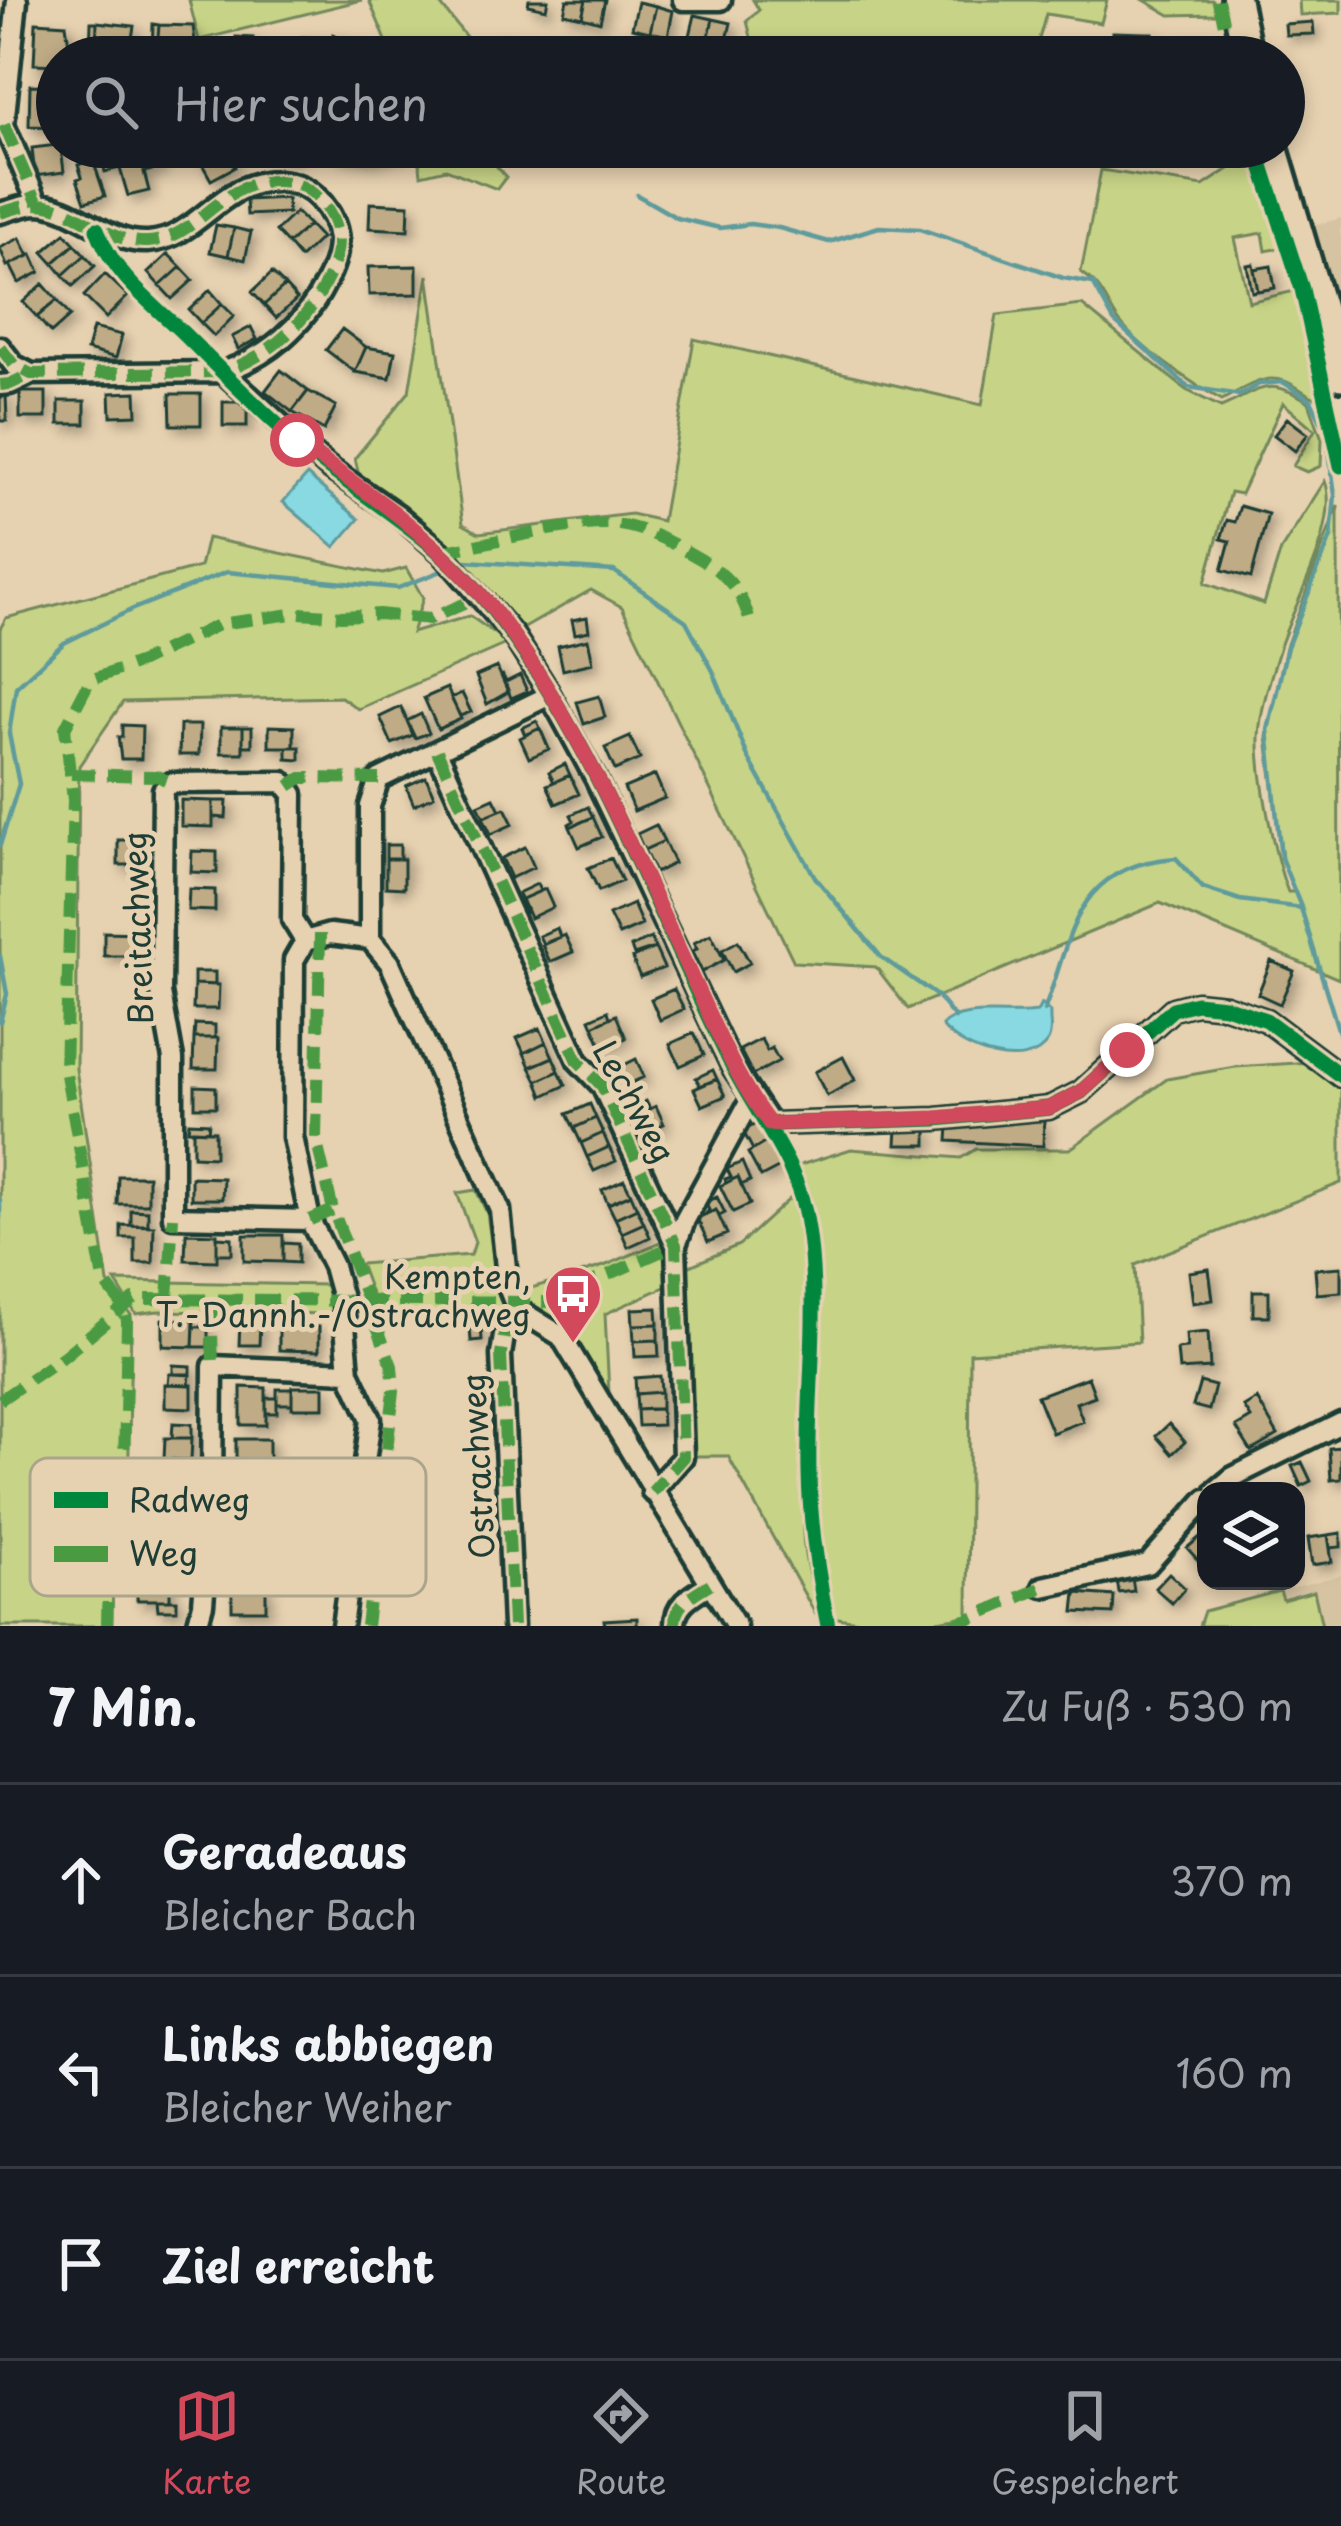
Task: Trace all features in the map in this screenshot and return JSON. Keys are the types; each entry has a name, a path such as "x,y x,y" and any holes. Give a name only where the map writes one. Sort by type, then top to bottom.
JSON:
{"main road":[{"path":"1236,0 1244,36"},
{"path":"1280,168 1337,346 1341,376"}],"street":[{"path":"17,0 2,127 38,204"},
{"path":"683,0 722,0"},
{"path":"0,213 38,204 123,240 164,240 182,232 222,199 265,181 305,187 317,196 336,226 338,244 317,299 253,362 223,372 31,374 0,385"},
{"path":"0,347 14,365 31,374"},
{"path":"223,372 328,467 398,515 454,565 513,635 595,778 751,1099 770,1124 1049,1108 1081,1092 1173,1009 1196,1003 1226,1006 1266,1020 1341,1076"},
{"path":"550,695 390,772 373,790 370,939 390,964 493,1191 503,1223 508,1287 519,1310 561,1336 736,1626"},
{"name":"Lechweg","path":"437,752 578,1061 602,1086 676,1245 683,1457 652,1492"},
{"name":"Breitachweg","path":"305,941 292,920 289,786 283,782 183,782 163,790 161,993 173,1058 173,1217 310,1220"},
{"path":"368,1458 371,1419 349,1372 343,1301 333,1266 310,1220 293,1137 291,1088 294,960 305,941 330,934 370,939"},
{"path":"676,1245 751,1099"},
{"name":"Ostrachweg","path":"513,1626 501,1354 506,1324 519,1310"},
{"path":"212,1458 212,1366 349,1372"},
{"path":"1228,1482 1341,1423"},
{"path":"1043,1587 1148,1564 1197,1509"},
{"path":"675,1626 675,1615 685,1600 710,1584"},
{"path":"197,1626 204,1596"},
{"path":"342,1626 347,1596"}],"shaded area":[{"path":"1341,218 1341,341 1308,227"},
{"path":"1341,1575 1341,1626 1199,1626 1204,1611 1284,1590 1305,1590 1305,1584"}],"green space":[{"path":"189,0 362,0 215,36 198,36"},
{"path":"369,0 437,0 465,36 384,36"},
{"path":"753,0 1107,0 1101,23 1046,14 1040,36 751,36 747,21 759,10"},
{"path":"1144,0 1213,0 1216,14 1170,15"},
{"path":"1299,0 1341,0 1341,13 1300,15"},
{"path":"420,168 498,168 506,177 497,189 446,169 421,175"},
{"path":"1230,168 1257,168 1284,247 1266,251 1263,233 1235,238 1249,302 1298,290 1320,399 1275,379 1257,382 1222,400 1136,340 1098,287 1081,272 1101,170 1203,186"},
{"path":"428,275 463,524 479,533 631,514 662,521 694,339 982,405 997,315 1082,305 1186,390 1221,407 1273,387 1309,402 1322,439 1321,466 1307,472 1293,466 1315,430 1283,403 1241,494 1230,492 1205,583 1264,604 1281,550 1325,481 1327,519 1270,680 1259,753 1277,858 1288,892 1294,892 1282,859 1267,737 1286,647 1338,505 1339,979 1160,903 908,1009 876,967 794,962 622,607 591,590 519,631 447,551 361,485 355,458 409,392"},
{"path":"207,538 383,574 406,568 423,598 412,633 470,616 508,643 358,709 341,697 123,702 79,766 76,1069 108,1283 131,1315 129,1458 30,1458 30,1596 113,1596 112,1626 0,1626 0,629 6,618 200,567"},
{"path":"1312,1062 1341,1080 1341,1183 1135,1265 1139,1342 970,1353 968,1615 901,1623 832,1617 812,1464 818,1280 797,1166 851,1149 961,1158 976,1149 1070,1149 1167,1079 1235,1067"},
{"path":"476,1190 487,1213 496,1278 525,1290 604,1266 666,1240 669,1285 605,1314 609,1393 567,1326 543,1312 380,1318 360,1264 471,1255 475,1242 457,1193"},
{"path":"795,1194 804,1279 803,1535 822,1626 728,1456 694,1456 685,1268 739,1245"},
{"path":"115,1281 327,1285 332,1314 136,1314"},
{"path":"1280,1591 1283,1600 1314,1591 1322,1626 1199,1626 1204,1611"}],"water":[{"path":"307,475 359,519 335,547 283,502"},
{"path":"1041,1004 1050,1012 1049,1038 1038,1051 1025,1056 1010,1058 978,1050 942,1026 973,1014 1037,1012"}],"building":[{"path":"529,0 548,0 546,9 528,5"},
{"path":"567,0 586,0 582,17 564,13"},
{"path":"586,0 605,0 600,22 582,17"},
{"path":"638,2 656,6 650,32 632,28"},
{"path":"656,6 673,11 668,36 650,32"},
{"path":"695,15 713,19 709,36 690,36"},
{"path":"713,19 731,23 728,36 709,36"},
{"path":"36,22 66,24 68,36 36,36 34,64"},
{"path":"97,22 134,26 132,36 96,36"},
{"path":"1313,22 1314,34 1286,35 1285,24"},
{"path":"159,25 193,26 194,36 158,36"},
{"path":"1113,32 1144,33 1144,36 1113,36"},
{"path":"30,85 36,85 36,126 29,126"},
{"path":"32,148 36,148 36,168 64,168 64,172 35,176"},
{"path":"79,168 96,168 105,196 85,202 77,179 82,177"},
{"path":"120,168 160,168 144,172 149,191 128,196"},
{"path":"204,168 233,168 211,180"},
{"path":"287,198 288,213 247,215 246,200"},
{"path":"370,203 409,205 408,230 369,228"},
{"path":"296,212 309,225 288,244 276,231"},
{"path":"216,225 234,228 228,256 210,252"},
{"path":"309,225 321,238 300,258 288,244"},
{"path":"234,228 251,232 245,260 228,256"},
{"path":"65,233 75,244 53,263 43,252"},
{"path":"20,238 29,256 7,266 0,248"},
{"path":"75,244 85,255 63,275 53,263"},
{"path":"32,254 40,272 19,283 10,265"},
{"path":"168,254 181,267 160,286 148,273"},
{"path":"85,255 95,266 73,286 63,275"},
{"path":"1253,264 1258,291 1252,292 1247,265"},
{"path":"417,266 417,294 369,295 368,267"},
{"path":"1271,266 1275,288 1258,291 1254,269"},
{"path":"181,267 193,280 172,299 160,286"},
{"path":"272,273 285,286 264,305 252,292"},
{"path":"105,274 128,296 106,318 84,296"},
{"path":"43,284 57,300 37,317 23,302"},
{"path":"285,286 297,299 276,318 264,305"},
{"path":"210,290 222,304 201,323 189,310"},
{"path":"57,300 70,316 51,333 37,317"},
{"path":"222,304 234,316 214,336 201,323"},
{"path":"251,327 257,339 238,349 232,337"},
{"path":"93,328 122,335 116,358 87,350"},
{"path":"342,329 366,347 355,372 326,350"},
{"path":"366,347 395,352 390,378 355,372"},
{"path":"281,370 308,391 292,412 265,391"},
{"path":"308,391 336,406 324,430 292,412"},
{"path":"20,392 46,392 46,418 20,418"},
{"path":"136,392 137,415 111,416 110,393"},
{"path":"0,394 6,394 7,421 0,421"},
{"path":"170,394 201,394 201,425 171,425"},
{"path":"59,401 85,401 85,424 59,424"},
{"path":"223,402 247,402 247,426 223,426"},
{"path":"1287,418 1308,434 1295,451 1274,435"},
{"path":"1240,506 1268,514 1251,578 1222,570 1230,541 1221,539 1227,520 1235,522"},
{"path":"587,617 589,631 575,634 572,620"},
{"path":"588,639 593,663 563,670 558,646"},
{"path":"497,667 508,692 487,704 476,676"},
{"path":"502,674 506,682 520,675 527,691 511,698"},
{"path":"447,688 461,719 438,729 424,698"},
{"path":"462,693 471,712 460,716 451,698"},
{"path":"599,696 605,717 584,724 577,702"},
{"path":"401,707 413,735 392,744 380,717"},
{"path":"421,714 429,733 415,738 407,721"},
{"path":"537,721 540,728 525,735 522,728"},
{"path":"122,725 142,726 141,759 121,759 118,737 122,737"},
{"path":"180,725 200,725 199,755 179,755"},
{"path":"269,726 294,727 294,747 269,747"},
{"path":"221,727 243,727 243,753 221,753"},
{"path":"243,727 252,727 252,746 243,746"},
{"path":"540,728 549,749 529,758 520,738"},
{"path":"630,737 640,759 615,770 605,748"},
{"path":"287,747 300,747 300,760 287,759"},
{"path":"565,764 570,775 554,782 549,772"},
{"path":"570,775 579,794 556,804 547,785"},
{"path":"655,775 665,798 634,811 624,788"},
{"path":"426,777 434,796 414,805 406,786"},
{"path":"494,798 500,810 484,817 478,805"},
{"path":"181,800 213,801 213,827 181,826"},
{"path":"213,801 227,801 226,818 213,817"},
{"path":"588,807 593,817 570,827 571,815"},
{"path":"505,808 513,824 491,834 483,817"},
{"path":"593,817 602,837 579,847 570,827"},
{"path":"656,825 664,841 644,850 637,834"},
{"path":"118,840 140,840 140,865 118,865"},
{"path":"664,841 674,863 655,873 644,850"},
{"path":"386,845 400,845 400,859 386,859"},
{"path":"525,847 534,867 511,878 502,858"},
{"path":"192,851 217,852 217,873 191,872"},
{"path":"611,858 622,881 599,891 588,868"},
{"path":"386,859 404,859 404,888 386,887"},
{"path":"537,884 540,891 522,899 525,912 518,893"},
{"path":"189,889 215,890 215,911 188,910"},
{"path":"545,889 553,907 530,918 522,899"},
{"path":"633,904 642,925 619,935 609,915"},
{"path":"557,928 560,937 543,944 539,936"},
{"path":"104,932 138,933 138,956 104,956"},
{"path":"711,934 724,960 702,972 692,951 697,949 694,943"},
{"path":"565,935 573,952 550,962 542,945"},
{"path":"651,938 655,948 634,955 631,947"},
{"path":"738,941 750,963 733,972 722,950"},
{"path":"655,948 664,968 640,977 632,958"},
{"path":"1271,961 1294,971 1280,1004 1258,994"},
{"path":"194,972 215,972 215,985 194,984"},
{"path":"194,984 219,985 218,1009 193,1009"},
{"path":"674,989 684,1009 660,1020 651,999"},
{"path":"608,1011 610,1018 593,1026 590,1019"},
{"path":"616,1015 626,1038 603,1049 593,1026"},
{"path":"195,1024 215,1025 215,1038 194,1038"},
{"path":"540,1028 546,1042 524,1053 517,1038"},
{"path":"694,1033 704,1055 680,1066 670,1044"},
{"path":"194,1038 218,1038 217,1069 193,1069"},
{"path":"761,1039 779,1061 753,1075 740,1050"},
{"path":"546,1042 553,1057 530,1067 524,1053"},
{"path":"553,1057 559,1071 537,1081 530,1067"},
{"path":"843,1057 855,1080 827,1096 815,1072"},
{"path":"636,1059 644,1077 624,1086 616,1069"},
{"path":"713,1070 717,1079 700,1086 696,1078"},
{"path":"559,1071 566,1085 543,1096 537,1081"},
{"path":"717,1079 725,1096 702,1106 694,1089"},
{"path":"195,1086 216,1087 216,1107 195,1107"},
{"path":"646,1101 650,1109 635,1116 631,1107"},
{"path":"590,1104 596,1118 574,1128 567,1114"},
{"path":"656,1106 664,1124 642,1133 635,1116"},
{"path":"970,1117 1044,1121 1043,1146 948,1141 949,1126 969,1127"},
{"path":"596,1118 603,1133 581,1143 574,1128"},
{"path":"189,1122 209,1123 208,1131 188,1130"},
{"path":"756,1124 766,1142 753,1150 743,1131"},
{"path":"897,1129 927,1130 927,1145 896,1145"},
{"path":"193,1130 215,1131 215,1157 193,1156"},
{"path":"603,1133 609,1147 587,1157 581,1143"},
{"path":"766,1142 780,1167 761,1177 748,1153"},
{"path":"609,1147 616,1161 594,1171 587,1157"},
{"path":"742,1162 750,1181 741,1185 738,1177 726,1183 731,1177 727,1169"},
{"path":"118,1176 148,1176 148,1204 117,1204"},
{"path":"191,1177 223,1178 222,1199 191,1199"},
{"path":"738,1177 750,1204 733,1212 720,1186"},
{"path":"624,1180 631,1194 608,1204 602,1190"},
{"path":"631,1194 637,1208 615,1218 608,1204"},
{"path":"717,1197 725,1213 719,1216 716,1210 705,1215 709,1210 705,1202"},
{"path":"637,1208 644,1223 622,1233 615,1218"},
{"path":"131,1210 148,1211 148,1225 131,1225"},
{"path":"716,1210 727,1234 708,1242 697,1218"},
{"path":"644,1223 650,1237 628,1247 622,1233"},
{"path":"121,1225 154,1226 153,1263 135,1263 135,1238 121,1238"},
{"path":"186,1233 217,1234 217,1261 185,1260"},
{"path":"244,1235 283,1235 283,1262 244,1261"},
{"path":"217,1237 232,1238 232,1254 217,1254"},
{"path":"283,1243 298,1244 298,1263 283,1262"},
{"path":"1341,1267 1341,1292 1317,1294 1315,1269"},
{"path":"1209,1269 1213,1300 1193,1303 1189,1272"},
{"path":"1253,1291 1269,1291 1269,1316 1253,1316"},
{"path":"657,1308 658,1324 633,1325 632,1309"},
{"path":"163,1319 194,1320 193,1347 163,1346"},
{"path":"240,1321 260,1321 259,1345 239,1345"},
{"path":"658,1324 658,1340 634,1341 633,1325"},
{"path":"279,1326 319,1327 319,1351 279,1350"},
{"path":"481,1326 482,1340 471,1341 470,1327"},
{"path":"194,1327 208,1327 208,1347 193,1347"},
{"path":"1208,1332 1210,1368 1179,1370 1177,1349 1187,1348 1186,1334"},
{"path":"658,1340 659,1356 635,1357 634,1341"},
{"path":"173,1365 191,1366 191,1375 173,1374"},
{"path":"169,1374 190,1374 189,1385 168,1384"},
{"path":"660,1376 661,1392 636,1394 635,1378"},
{"path":"1088,1377 1095,1396 1076,1403 1083,1421 1052,1433 1037,1396"},
{"path":"1200,1382 1215,1386 1209,1410 1193,1406"},
{"path":"165,1384 192,1385 192,1408 165,1407"},
{"path":"241,1387 266,1388 266,1425 241,1425"},
{"path":"292,1387 324,1387 324,1408 292,1408"},
{"path":"277,1389 292,1389 292,1404 277,1404"},
{"path":"661,1392 661,1409 637,1410 636,1394"},
{"path":"266,1398 277,1398 277,1413 266,1413"},
{"path":"1257,1399 1278,1435 1251,1451 1236,1427 1251,1418 1244,1407"},
{"path":"661,1409 662,1425 638,1426 637,1410"},
{"path":"173,1423 192,1424 192,1438 172,1438"},
{"path":"1169,1424 1185,1442 1172,1454 1156,1436"},
{"path":"165,1438 192,1438 191,1458 164,1458"},
{"path":"236,1439 269,1439 269,1458 236,1458"},
{"path":"1341,1447 1341,1479 1331,1480 1329,1448"},
{"path":"1302,1462 1311,1481 1299,1482 1292,1466"},
{"path":"1341,1533 1341,1547 1330,1548 1328,1535"},
{"path":"1328,1535 1332,1562 1312,1565 1308,1538"},
{"path":"1197,1540 1197,1559 1187,1548"},
{"path":"1169,1573 1185,1588 1172,1603 1155,1588"},
{"path":"1132,1577 1134,1591 1119,1593 1117,1580"},
{"path":"1076,1593 1114,1596 1113,1614 1074,1612"},
{"path":"137,1596 170,1596 170,1600 137,1600"},
{"path":"232,1596 266,1596 266,1610 232,1610"},
{"path":"157,1600 177,1600 177,1610 158,1610"},
{"path":"637,1618 637,1626 605,1626 604,1620"}],"waterway":[{"path":"637,195 677,218 720,228 750,224 779,228 829,242 879,227 920,229 1063,278 1093,283 1114,321 1188,387 1240,395 1259,384 1283,382 1311,400 1326,431 1335,495 1331,537 1287,647 1268,730 1281,858 1301,907"},
{"path":"458,564 614,571 686,621 713,671 748,757 815,877 881,957 937,996 955,1018"},
{"path":"0,845 19,784 9,734 16,687 64,643 133,609 227,572 398,588 447,569"},
{"path":"1044,1011 1071,931 1097,889 1142,863 1176,858 1203,888 1240,900 1301,908 1341,1039"},
{"path":"0,956 7,994 0,1022"},
{"path":"0,1200 0,1218"}],"marked path":[{"path":"1218,0 1227,36"},
{"path":"4,125 38,204"},
{"path":"0,213 51,206 118,237 148,242 182,231 240,190 278,181 315,195 332,218 338,240 328,279 295,326 269,349 223,372 31,374 14,365 0,347"},
{"path":"0,385 31,374"},
{"path":"441,552 568,527 630,527 664,539 716,569 738,593 751,626"},
{"path":"124,1458 127,1321 124,1307 103,1280 65,1069 73,800 65,728 90,680 141,662 220,624 299,613 429,619 482,596"},
{"path":"437,751 578,1061 602,1086 676,1245 683,1457 652,1492"},
{"path":"71,774 158,776 171,783"},
{"path":"289,786 301,778 379,779"},
{"path":"320,934 316,1139 333,1210 392,1366 394,1391 386,1458"},
{"path":"310,1220 333,1210"},
{"path":"168,1299 173,1217"},
{"path":"0,1400 134,1299 546,1302 676,1245"},
{"path":"211,1300 213,1366"},
{"path":"513,1626 501,1355 506,1323 519,1310"},
{"path":"675,1626 681,1606 710,1584"},
{"path":"952,1626 1043,1587"},
{"path":"107,1626 108,1596"},
{"path":"366,1626 370,1596"}],"cycle path":[{"path":"1263,168 1302,289 1341,466"},
{"path":"97,229 112,260 133,285 253,402 309,453 409,527 464,576 521,648 589,763 732,1066 788,1163 803,1205 813,1290 810,1492 828,1626"},
{"path":"770,1124 936,1119 1049,1108 1081,1092 1173,1009 1196,1003 1225,1006 1266,1020 1341,1076"}],"place":[{"name":"Kempten, T.-Dannh.-/Ostrachweg","path":"573,1345"}],"route":[{"path":"297,440 441,552 513,635 595,778 732,1066 770,1124 1049,1108 1081,1092 1127,1050"}]}
